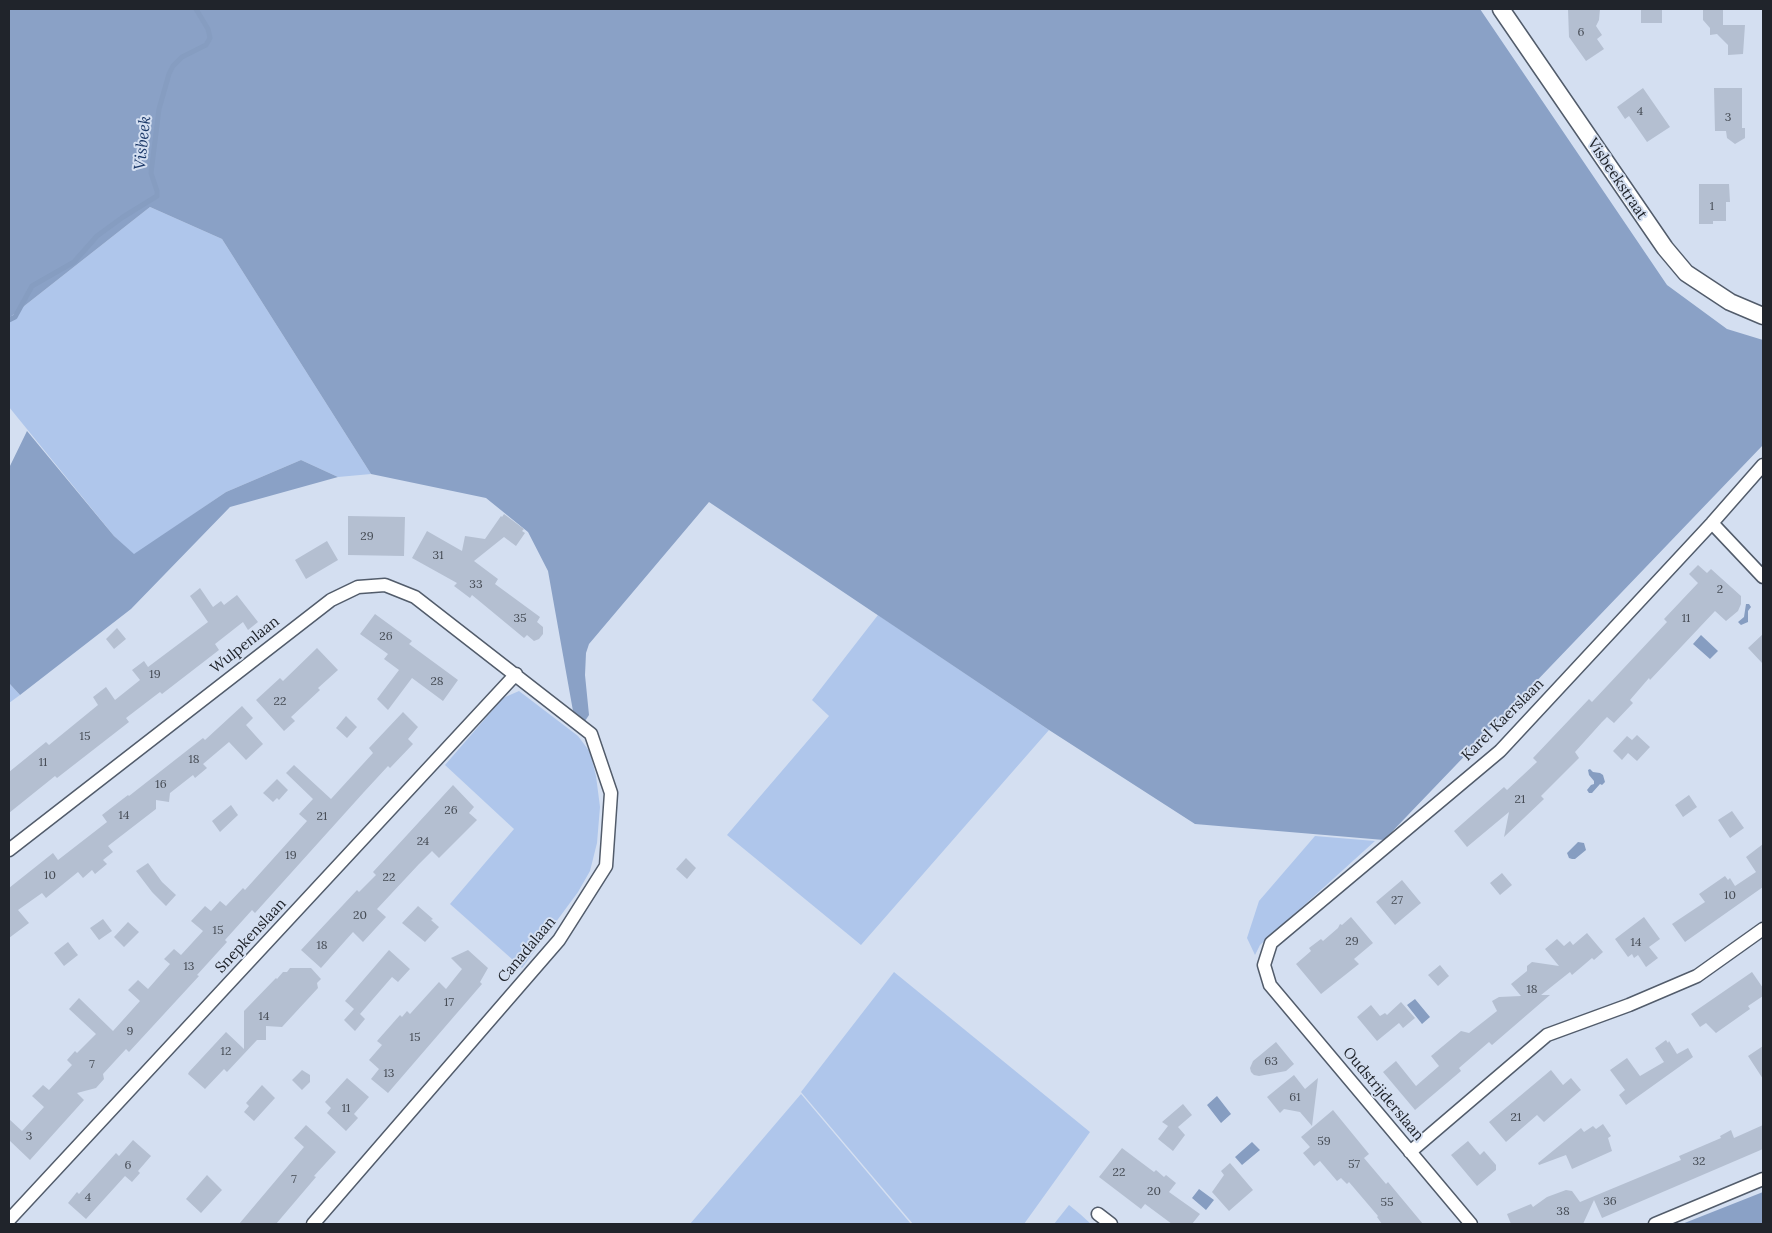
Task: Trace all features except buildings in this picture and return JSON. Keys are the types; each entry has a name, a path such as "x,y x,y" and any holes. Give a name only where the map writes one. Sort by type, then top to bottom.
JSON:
{"street":[{"name":"Visbeekstraat","path":"1501,9 1665,248 1686,272 1730,302 1763,316"},
{"name":"Karel Kaerslaan","path":"1270,985 1264,965 1272,943 1500,751 1712,523 1763,465"},
{"path":"1712,523 1763,577"},
{"name":"Wulpenlaan","path":"9,850 324,605 358,587 385,585 415,597 516,674"},
{"name":"Snepkenslaan","path":"9,1220 516,674"},
{"name":"Canadalaan","path":"313,1224 559,940 606,866 611,793 591,734 516,674"},
{"path":"1410,1152 1547,1035 1629,1005 1697,976 1763,929"},
{"name":"Oudstrijderslaan","path":"1270,985 1471,1224"},
{"path":"1655,1224 1763,1179"},
{"path":"1098,1214 1111,1224"}],"shaded area":[{"path":"9,9 1480,9 1667,285 1727,329 1763,340 1763,445 1384,840 1195,824 1049,730 709,502 589,644 586,653 585,675 589,715 585,721 573,711 548,571 528,532 486,498 371,474 222,239 150,207 9,318"},
{"path":"150,207 222,239 371,474 338,477 301,460 226,492 134,555 114,536 9,407 9,318"},
{"path":"27,431 114,536 134,554 226,492 301,460 338,477 230,507 131,609 20,695 9,683 9,468"},
{"path":"1746,604 1749,604 1751,607 1748,611 1748,622 1741,625 1738,622 1744,617"},
{"path":"878,615 1049,730 861,945 727,835 829,716 812,700"},
{"path":"1701,635 1718,651 1710,659 1693,644"},
{"path":"9,683 20,695 9,703"},
{"path":"519,691 578,736 590,752 596,776 600,807 597,843 590,871 578,892 522,968 450,904 514,829 445,765 503,698"},
{"path":"1590,769 1603,775 1605,782 1602,785 1600,784 1592,793 1589,793 1587,790 1594,784 1589,775 1588,770"},
{"path":"1315,836 1375,841 1260,945 1255,955 1247,938 1259,901"},
{"path":"1578,842 1584,843 1586,850 1575,859 1569,858 1567,853"},
{"path":"894,972 1090,1132 1024,1224 913,1224 801,1092"},
{"path":"1415,999 1430,1017 1422,1024 1407,1005"},
{"path":"801,1094 911,1224 690,1224"},
{"path":"1217,1096 1231,1114 1221,1123 1207,1105"},
{"path":"1252,1142 1260,1150 1242,1165 1235,1157"},
{"path":"1199,1189 1214,1200 1206,1210 1192,1198"},
{"path":"1763,1192 1763,1224 1682,1224"},
{"path":"1069,1205 1080,1214 1091,1224 1054,1224"}],"waterway":[{"name":"Visbeek","path":"9,320 15,317 32,286 74,262 97,236 157,196 151,173 159,109 169,74 173,66 182,57 206,45 210,38 208,29 196,9"}]}
